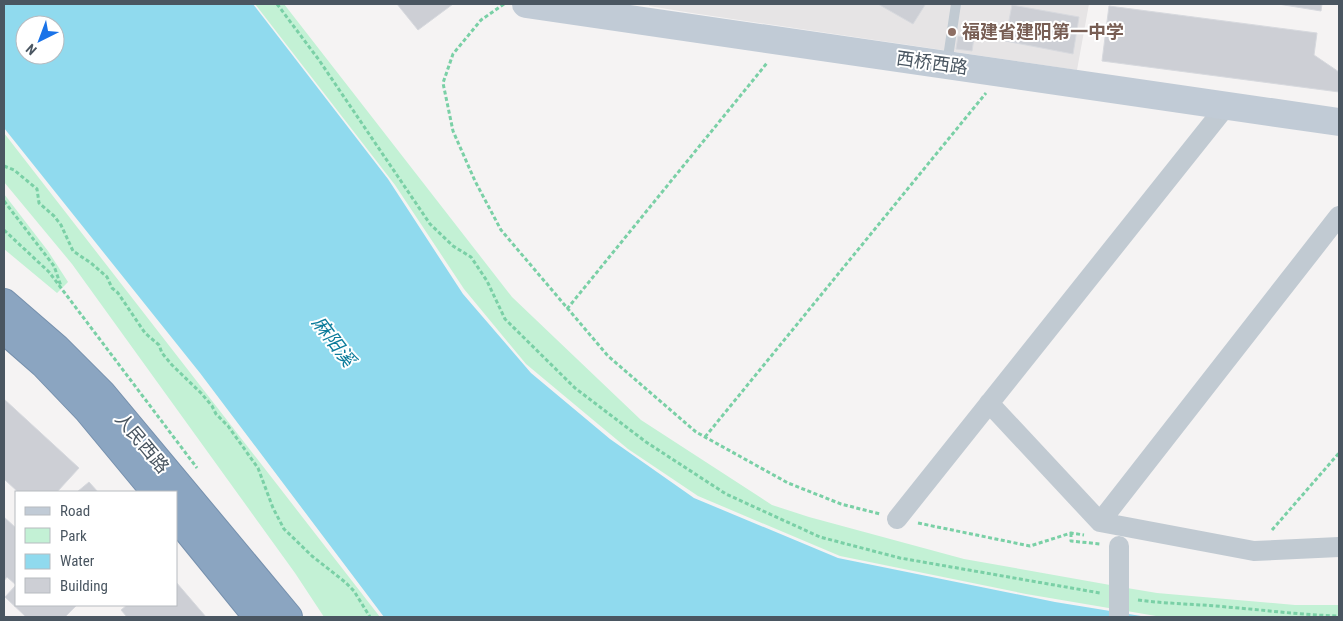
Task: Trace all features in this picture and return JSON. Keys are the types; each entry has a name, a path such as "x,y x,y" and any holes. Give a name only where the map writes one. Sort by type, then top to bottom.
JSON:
{"highway":[{"name":"人民西路","path":"4,303 56,348 102,394 288,617"},
{"name":"人民西路","path":"4,329 44,364 88,410 155,491"},
{"path":"178,518 258,617"}],"main road":[{"name":"西桥西路","path":"526,4 572,7 784,41 1339,122"}],"street":[{"path":"897,519 1227,105"},
{"path":"1100,522 1339,216"},
{"path":"989,403 1100,522 1254,551 1339,547"},
{"path":"1119,546 1119,617"}],"lane":[{"path":"947,65 956,4"}],"path":[{"path":"277,4 319,60 430,224 453,246 472,257 487,281 505,319 575,388 646,442 726,494 820,537 900,558 1106,594"},
{"path":"504,4 481,20 453,54 442,84 453,131 475,181 501,230 608,356 696,432 788,482 841,504 897,519 1030,546 1072,533 1071,541 1119,546"},
{"path":"567,309 784,41"},
{"path":"705,437 1003,73"},
{"path":"4,166 14,170 37,189 39,203 61,225 73,251 107,277 112,288 118,293 145,333 159,345 162,353 179,373 201,393 216,414 228,426 258,468 273,508 284,529 312,556 354,591 370,617"},
{"path":"4,201 54,266 62,289"},
{"path":"4,230 49,272 200,472"},
{"path":"1254,551 1339,453"},
{"path":"1134,599 1168,604 1226,607 1303,615 1339,616"}],"shaded area":[{"name":"福建省建阳第一中学","path":"650,4 1089,4 1077,70 692,13 649,6"}],"green space":[{"path":"255,4 284,4 512,297 641,420 772,505 809,517 964,559 1157,593 1295,605 1339,605 1339,617 1162,617 1026,594 840,556 698,496 628,449 526,364 464,289 395,185"},
{"path":"4,133 380,617 324,617 295,573 72,264 4,182"},
{"path":"4,194 48,251 68,282 57,293 4,249"}],"water":[{"name":"麻阳溪","path":"4,4 253,4 388,179 463,294 531,373 610,439 694,498 838,558 1055,602 1147,617 384,617 200,373 4,128"}],"building":[{"path":"397,4 453,4 418,30"},
{"path":"878,4 923,4 925,5 913,24"},
{"path":"1278,4 1322,4 1321,11"},
{"path":"1012,5 1079,17 1073,54 1005,41"},
{"path":"1109,6 1317,33 1314,55 1339,72 1339,92 1102,61"},
{"path":"958,36 974,38 972,51 956,49"},
{"path":"4,399 79,468 58,491 17,491 4,479"},
{"path":"89,482 97,491 78,491"},
{"path":"4,517 15,527 15,584 7,577 4,581"},
{"path":"178,584 206,617 127,617 121,610 126,606 178,606"},
{"path":"15,586 15,606 76,606 65,617 26,617 5,597"}],"place":[{"name":"福建省建阳第一中学","path":"952,32"}]}
